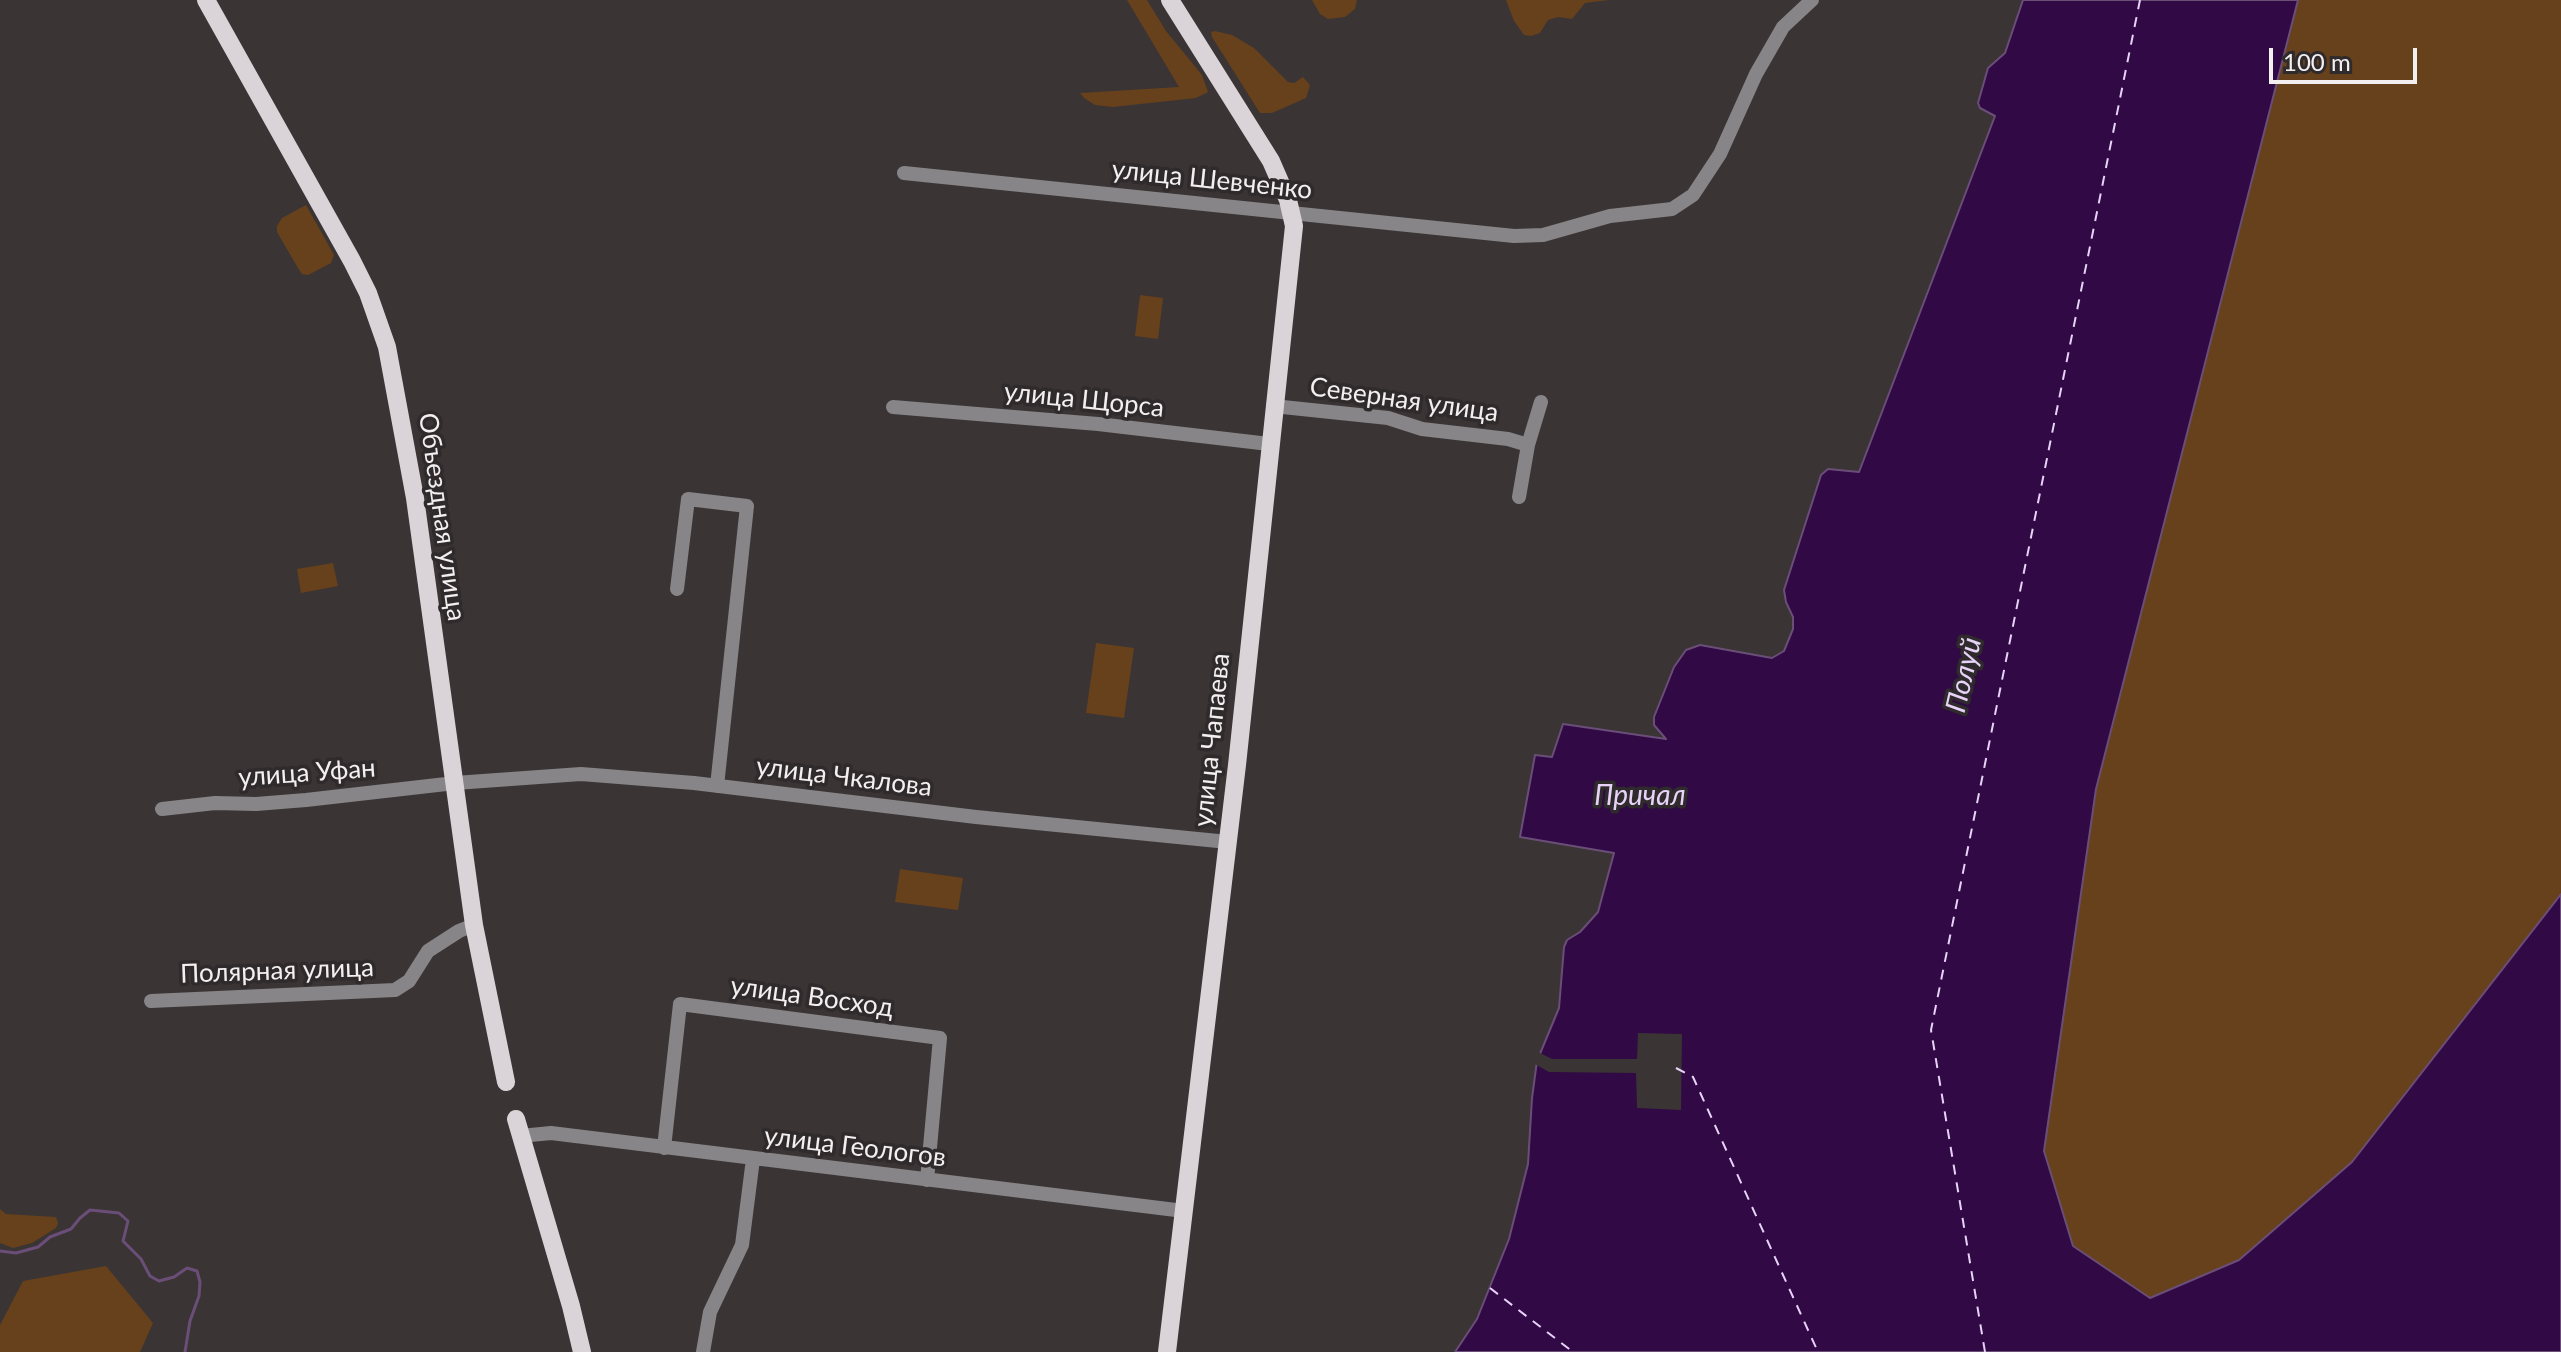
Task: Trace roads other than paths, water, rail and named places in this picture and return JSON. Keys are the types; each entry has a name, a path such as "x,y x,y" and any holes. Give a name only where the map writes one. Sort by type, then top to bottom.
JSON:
{"main road":[{"name":"Объездная улица","path":"206,0 352,261 368,293 387,347 412,476 474,925 506,1082"},
{"name":"улица Чапаева","path":"1167,1352 1228,842 1293,243 1292,212 1285,190 1259,140 1170,0"},
{"path":"518,1128 582,1352"}],"street":[{"name":"улица Шевченко","path":"904,173 1514,236 1543,235 1590,221 1660,212 1683,203 1703,183 1720,154 1756,74 1783,27 1812,0"},
{"path":"1519,497 1528,445 1541,402"},
{"name":"Северная улица","path":"1273,406 1388,418 1422,429 1508,439 1528,445"},
{"name":"улица Щорса","path":"893,407 1098,424 1269,444"},
{"path":"677,589 688,499 747,506 717,786"},
{"name":"улица Чкалова","path":"455,783 581,774 1228,842"},
{"name":"улица Уфан","path":"162,809 215,803 306,800 455,783"},
{"name":"Полярная улица","path":"151,1001 395,990 409,981 432,947 474,925"},
{"name":"улица Восход","path":"664,1148 680,1004 940,1038 927,1180"},
{"name":"улица Геологов","path":"518,1128 1184,1211"},
{"path":"703,1352 710,1312 742,1245 753,1159"}],"water":[{"path":"2023,0 2298,0 2096,789 2044,1151 2073,1246 2150,1298 2239,1260 2352,1162 2561,894 2561,1352 1455,1352 1477,1319 1509,1239 1528,1164 1537,1061 1559,1008 1564,947 1567,940 1580,932 1598,912 1614,853 1520,837 1535,755 1552,757 1563,724 1666,739 1654,725 1654,717 1674,667 1686,650 1700,645 1772,658 1784,651 1793,629 1793,617 1784,590 1821,475 1828,469 1859,472 1995,116 1980,108 1978,103 1988,68 2005,53"}],"waterway":[{"path":"0,1251 16,1253 38,1247 50,1237 71,1229 90,1210 119,1213 128,1221 123,1241 141,1259 150,1276 159,1281 174,1277 187,1268 197,1271 199,1296 190,1321 185,1352"}],"water label":[{"name":"Полуй","path":"1964,675"},
{"name":"Причал","path":"1640,796"}]}
